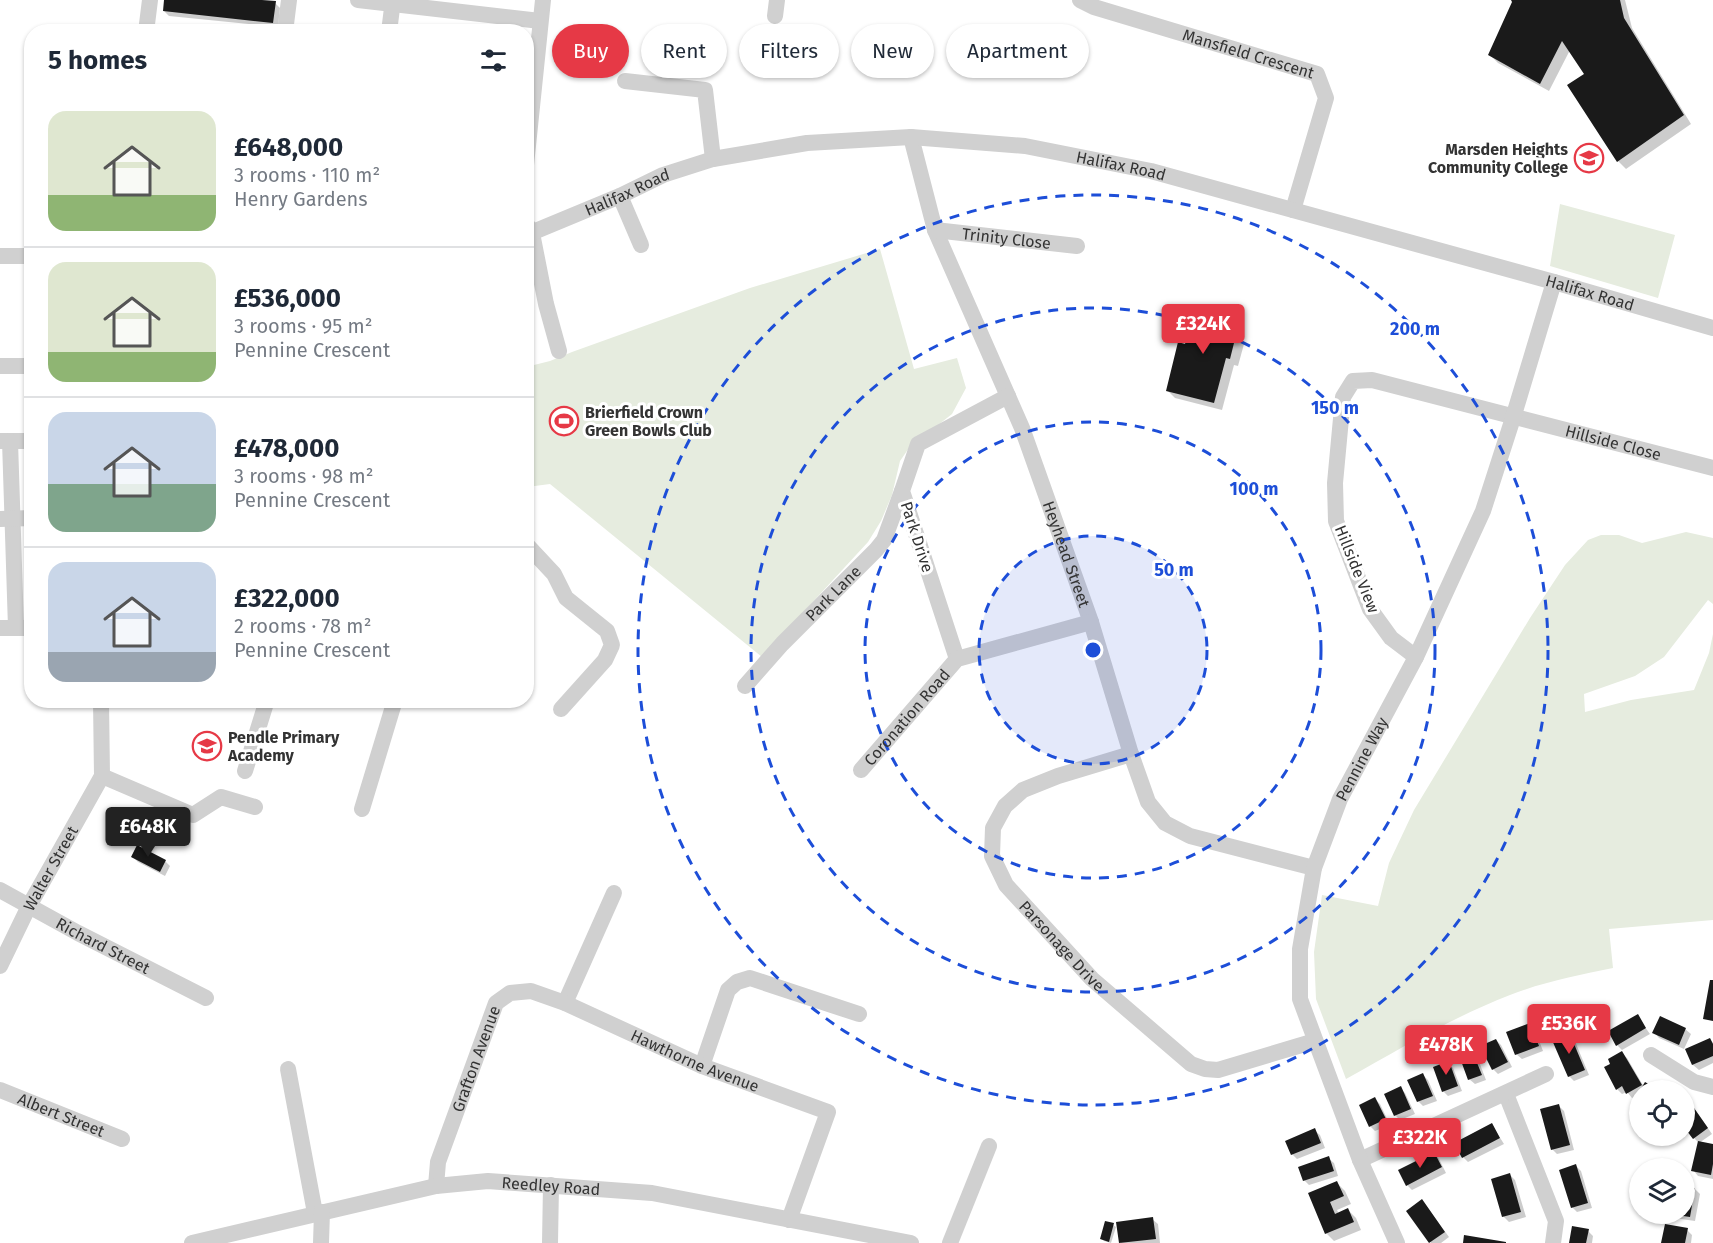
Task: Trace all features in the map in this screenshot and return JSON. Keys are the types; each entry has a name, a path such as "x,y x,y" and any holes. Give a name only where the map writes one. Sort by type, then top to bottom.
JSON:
{"street":[{"path":"147,24 150,0"},
{"path":"286,24 289,0"},
{"path":"358,0 392,2 540,21"},
{"path":"534,78 543,0"},
{"name":"Mansfield Crescent","path":"1080,0 1094,7 1317,74 1326,98 1293,210"},
{"path":"390,24 392,2"},
{"path":"625,81 705,90 713,159"},
{"name":"Halifax Road","path":"534,228 620,196 663,175 713,159 807,143 911,137 1025,146 1151,171 1713,328"},
{"name":"Heyhead Street","path":"911,137 935,230 1023,428 1091,622 1148,802 1165,823 1190,836 1314,868"},
{"path":"620,196 641,244"},
{"name":"Trinity Close","path":"935,230 1077,246"},
{"path":"534,255 559,351"},
{"path":"0,256 24,256"},
{"name":"Pennine Way","path":"1397,1243 1360,1160 1300,999 1300,949 1314,868 1340,799 1416,657 1483,511 1514,418 1554,282"},
{"path":"0,366 24,366"},
{"name":"Hillside View","path":"1416,657 1391,638 1370,609 1336,521 1335,483 1343,397 1353,381 1372,380 1514,418"},
{"name":"Park Drive","path":"957,659 902,491 918,444 1008,396"},
{"name":"Hillside Close","path":"1514,418 1713,468"},
{"path":"16,628 6,519 5,441 24,441"},
{"name":"Park Lane","path":"745,686 782,644 876,550 884,540 902,491"},
{"path":"6,519 24,518"},
{"path":"534,553 554,574 566,598 607,631 612,645 605,660 561,709"},
{"name":"Coronation Road","path":"861,770 957,659 1091,622"},
{"path":"101,708 102,777 193,815 221,797 255,807"},
{"path":"244,771 264,708"},
{"path":"362,809 393,708"},
{"name":"Parsonage Drive","path":"1131,754 1059,776 1023,790 1005,806 993,828 991,841 992,856 1006,885 1092,979 1191,1064 1205,1070 1218,1071 1315,1041"},
{"name":"Walter Street","path":"0,966 29,906 102,777"},
{"name":"Richard Street","path":"0,890 78,933 206,998"},
{"path":"565,1003 614,893"},
{"path":"702,1066 728,990 737,982 750,978 860,1014"},
{"name":"Grafton Avenue","path":"436,1186 438,1162 496,1003 510,993 531,991 565,1003"},
{"name":"Hawthorne Avenue","path":"565,1003 702,1066 828,1112 789,1220"},
{"path":"1651,1054 1694,1082 1713,1087"},
{"path":"288,1070 319,1212 321,1243"},
{"path":"1360,1160 1546,1074"},
{"name":"Albert Street","path":"0,1090 122,1139"},
{"path":"1506,1094 1556,1221 1552,1243"},
{"path":"950,1243 989,1146"},
{"name":"Reedley Road","path":"192,1243 436,1186 488,1181 652,1193 911,1243"},
{"path":"550,1185 550,1243"}],"shaded area":[{"path":"1560,204 1675,235 1658,298 1550,266"},
{"path":"880,249 914,369 957,358 966,388 952,414 909,448 900,461 892,495 881,521 868,542 762,657 550,484 534,486 534,365 750,288"},
{"path":"1686,532 1713,538 1713,604 1708,600 1664,657 1635,676 1584,694 1585,712 1631,700 1694,690 1709,653 1713,634 1713,920 1609,929 1613,968 1561,979 1510,995 1427,1034 1346,1079 1316,999 1314,952 1322,895 1378,906 1389,863 1414,810 1530,618 1565,565 1588,540 1601,535 1619,535 1642,543"}],"building":[{"path":"164,0 276,1 273,23 163,11"},
{"path":"1511,0 1620,0 1624,18 1684,115 1617,162 1567,85 1584,74 1562,41 1540,84 1488,55"},
{"path":"1195,306 1236,316 1231,333 1236,335 1230,359 1226,358 1214,403 1166,391 1178,342 1185,344"},
{"path":"137,845 166,860 160,872 131,857"},
{"path":"1710,980 1713,980 1713,1021 1703,1019"},
{"path":"1638,1014 1646,1028 1616,1046 1608,1031"},
{"path":"1660,1016 1686,1028 1679,1045 1652,1033"},
{"path":"1530,1023 1539,1046 1515,1055 1506,1032"},
{"path":"1569,1032 1585,1070 1568,1077 1552,1040"},
{"path":"1710,1038 1713,1044 1713,1056 1692,1065 1685,1049"},
{"path":"1496,1039 1508,1062 1492,1070 1480,1046"},
{"path":"1622,1051 1639,1080 1629,1080 1629,1092 1626,1094 1622,1086 1616,1090 1604,1067 1610,1064 1608,1059"},
{"path":"1473,1053 1482,1075 1468,1080 1460,1058"},
{"path":"1449,1061 1458,1086 1442,1092 1433,1067"},
{"path":"1423,1073 1433,1096 1417,1102 1407,1080"},
{"path":"1401,1086 1411,1109 1394,1116 1384,1094"},
{"path":"1375,1097 1386,1119 1369,1127 1359,1105"},
{"path":"1559,1104 1570,1145 1551,1150 1540,1109"},
{"path":"1695,1109 1708,1128 1695,1138"},
{"path":"1492,1123 1500,1138 1462,1158 1454,1143"},
{"path":"1315,1128 1321,1143 1291,1155 1285,1141"},
{"path":"1698,1141 1713,1144 1711,1175 1695,1172 1694,1158"},
{"path":"1434,1152 1442,1167 1406,1186 1398,1170"},
{"path":"1329,1156 1334,1171 1303,1181 1298,1167"},
{"path":"1576,1164 1588,1203 1571,1208 1559,1170"},
{"path":"1510,1173 1521,1212 1502,1217 1491,1179"},
{"path":"1337,1181 1344,1196 1330,1202 1335,1214 1348,1208 1354,1222 1325,1234 1308,1193"},
{"path":"1422,1199 1445,1232 1429,1243 1406,1211"},
{"path":"1153,1217 1156,1239 1119,1243 1116,1222"},
{"path":"1105,1221 1114,1223 1109,1242 1100,1239"},
{"path":"1665,1224 1688,1228 1685,1243 1661,1243"},
{"path":"1572,1226 1589,1229 1586,1243 1569,1243"},
{"path":"1464,1235 1506,1242 1506,1243 1463,1243"}],"place":[{"name":"Marsden Heights Community College","path":"1589,158"},
{"name":"Brierfield Crown Green Bowls Club","path":"564,421"},
{"name":"Pendle Primary Academy","path":"207,746"}]}
